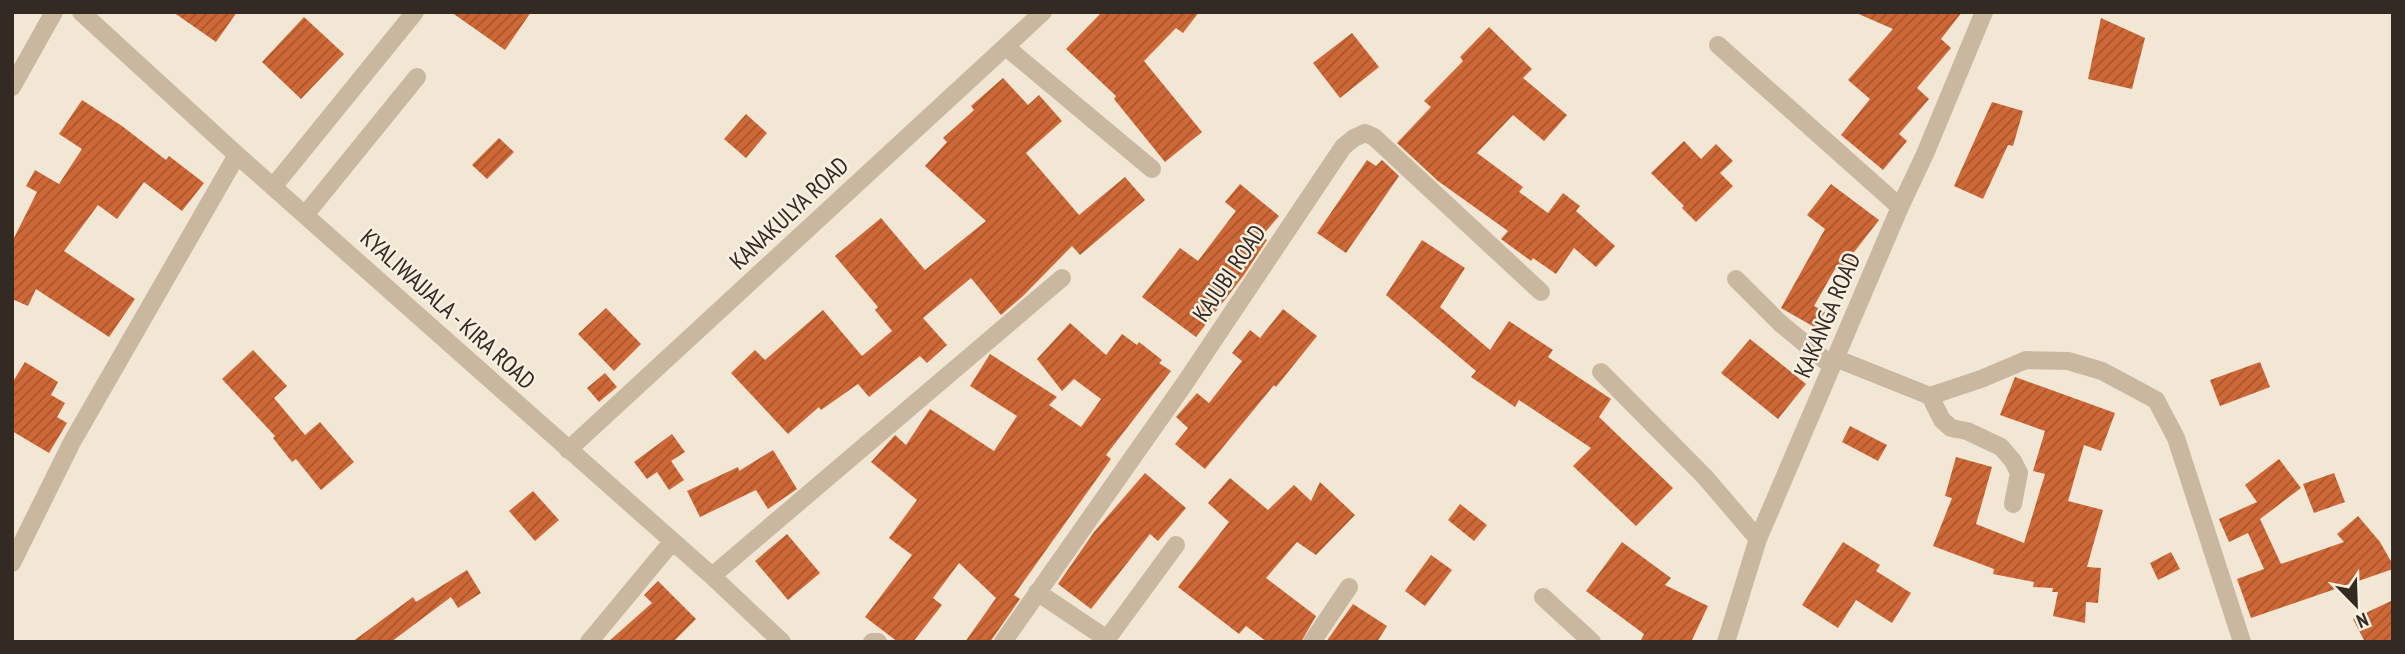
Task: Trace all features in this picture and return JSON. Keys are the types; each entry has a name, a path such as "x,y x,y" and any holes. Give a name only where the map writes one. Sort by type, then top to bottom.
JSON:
{"street":[{"path":"12,87 54,12"},
{"name":"KYALIWAJJALA - KIRA ROAD","path":"81,12 272,187 712,576 782,642"},
{"path":"272,187 415,12"},
{"name":"KANAKULYA ROAD","path":"568,450 1043,12"},
{"name":"KAKANGA ROAD","path":"1726,642 1758,538 1984,12"},
{"path":"1717,45 1900,207"},
{"path":"1006,47 1152,169"},
{"path":"305,215 417,77"},
{"name":"KAJUBI ROAD","path":"1003,642 1185,383 1343,147 1354,138 1364,134 1374,137 1541,292"},
{"path":"12,564 72,442 237,155"},
{"path":"712,576 1062,278"},
{"path":"1736,279 1780,323 1834,362 1930,396 1981,379 2025,360 2068,361 2102,370 2156,400 2176,438 2242,642"},
{"path":"1601,372 1705,477 1758,538"},
{"path":"1930,396 1942,420 1951,428 1967,431 2001,447 2013,461 2018,472 2013,504"},
{"path":"589,642 672,542"},
{"path":"1037,592 1107,639 1175,545"},
{"path":"1312,642 1349,587"},
{"path":"1544,597 1592,642"}],"building":[{"path":"173,12 237,12 216,42"},
{"path":"451,12 531,12 505,50"},
{"path":"1102,12 1199,12 1183,33 1176,28 1144,61 1202,132 1165,162 1114,99 1116,96 1066,49"},
{"path":"1854,12 1962,12 1941,39 1951,48 1917,88 1929,99 1899,134 1907,141 1883,170 1841,135 1870,99 1848,80 1893,29"},
{"path":"304,17 344,54 301,99 262,62"},
{"path":"2101,18 2145,38 2132,89 2088,79"},
{"path":"1489,27 1532,69 1523,78 1567,115 1544,141 1513,115 1477,153 1523,187 1519,192 1548,213 1563,193 1580,206 1576,211 1615,246 1596,267 1574,248 1556,274 1533,258 1531,261 1501,239 1508,231 1438,181 1397,143 1431,107 1424,101 1463,61 1460,57"},
{"path":"1352,33 1379,67 1340,98 1313,63"},
{"path":"1003,78 1028,105 1039,95 1062,121 1026,153 1079,215 1125,177 1145,200 1080,255 1072,246 1001,315 971,278 923,318 947,345 927,363 920,356 869,397 858,384 821,410 819,407 788,434 731,373 755,350 765,360 823,310 862,356 892,331 875,310 878,307 835,256 881,218 925,270 986,221 925,166 947,142 943,138 974,110 971,106"},
{"path":"82,100 166,160 169,156 204,183 182,211 144,182 117,219 98,205 64,251 135,299 109,337 36,289 28,306 12,299 12,242 37,192 26,186 35,170 59,184 82,149 59,134"},
{"path":"1992,102 2023,111 2013,146 2008,145 1983,199 1954,186"},
{"path":"746,114 767,133 746,158 724,139"},
{"path":"499,138 514,152 487,179 472,165"},
{"path":"1684,141 1701,159 1716,144 1733,161 1720,173 1733,186 1696,222 1651,173"},
{"path":"1367,160 1376,166 1382,160 1399,176 1346,253 1317,233"},
{"path":"1240,184 1279,216 1262,236 1267,240 1244,275 1196,337 1142,297 1180,248 1198,261 1236,211 1225,202"},
{"path":"1831,184 1879,220 1851,256 1856,259 1847,276 1835,269 1814,306 1825,312 1816,328 1781,308 1825,229 1807,215"},
{"path":"1422,240 1465,268 1440,307 1490,350 1509,321 1553,350 1548,357 1611,399 1599,417 1673,488 1636,526 1573,466 1591,448 1519,400 1515,407 1471,377 1476,371 1386,295"},
{"path":"606,308 641,344 614,371 578,334"},
{"path":"1283,309 1317,336 1205,469 1175,444 1188,428 1176,417 1197,393 1209,403 1242,361 1232,353 1250,330 1260,338"},
{"path":"1070,323 1106,355 1122,334 1137,345 1139,342 1162,360 1159,363 1171,371 1106,455 1111,459 1014,595 1020,599 990,642 965,642 996,598 959,563 933,598 942,605 913,642 898,642 865,617 912,555 889,538 917,500 871,462 895,435 906,445 930,409 994,451 1017,416 970,386 990,354 1057,397 1049,405 1081,427 1101,399 1074,379 1062,391 1037,359"},
{"path":"1750,339 1806,384 1778,419 1721,373"},
{"path":"253,350 287,386 274,398 305,435 320,422 354,462 321,490 296,459 292,462 273,438 275,436 222,379"},
{"path":"25,362 58,382 51,395 65,403 57,417 67,423 49,453 12,431 12,383"},
{"path":"2260,362 2270,387 2220,406 2210,380"},
{"path":"605,373 617,387 599,402 587,388"},
{"path":"2015,377 2115,413 2101,451 2084,445 2068,501 2103,510 2087,567 2101,568 2098,603 2086,602 2085,623 2053,616 2058,592 2052,592 2053,588 2033,587 2034,582 1993,574 1994,569 1933,546 1952,498 1945,496 1956,457 1992,467 1976,524 2024,543 2045,474 2033,471 2045,431 2000,415"},
{"path":"1850,426 1887,445 1878,461 1842,442"},
{"path":"672,434 685,452 671,461 684,480 669,490 657,472 647,479 634,462"},
{"path":"773,450 797,489 768,509 756,490 700,517 687,491 738,467 739,471"},
{"path":"2279,459 2301,488 2260,519 2281,564 2344,542 2337,534 2358,516 2380,542 2393,569 2251,618 2237,579 2264,569 2248,533 2229,542 2219,519 2257,502 2245,485"},
{"path":"1145,473 1186,508 1158,541 1150,534 1091,609 1058,584 1094,532"},
{"path":"2334,473 2345,502 2314,513 2303,484"},
{"path":"1230,478 1268,510 1294,485 1311,501 1320,482 1355,515 1316,555 1297,542 1266,578 1316,616 1301,642 1267,642 1246,626 1239,634 1178,587 1229,522 1208,503"},
{"path":"533,491 559,520 535,541 509,511"},
{"path":"1460,504 1487,525 1474,541 1448,520"},
{"path":"787,534 820,573 788,600 755,561"},
{"path":"1622,542 1671,578 1665,585 1708,606 1691,642 1640,642 1644,634 1586,591"},
{"path":"1843,542 1880,565 1876,571 1911,593 1892,623 1856,600 1838,628 1802,605"},
{"path":"2171,552 2180,569 2158,580 2150,563"},
{"path":"1431,555 1452,570 1425,606 1405,591"},
{"path":"467,570 481,593 458,608 451,597 391,642 352,642 413,597 416,602"},
{"path":"658,581 696,619 673,642 608,642 652,603 644,595"},
{"path":"2393,600 2393,642 2365,642 2353,619"},
{"path":"1353,604 1387,626 1377,642 1326,642"}]}
